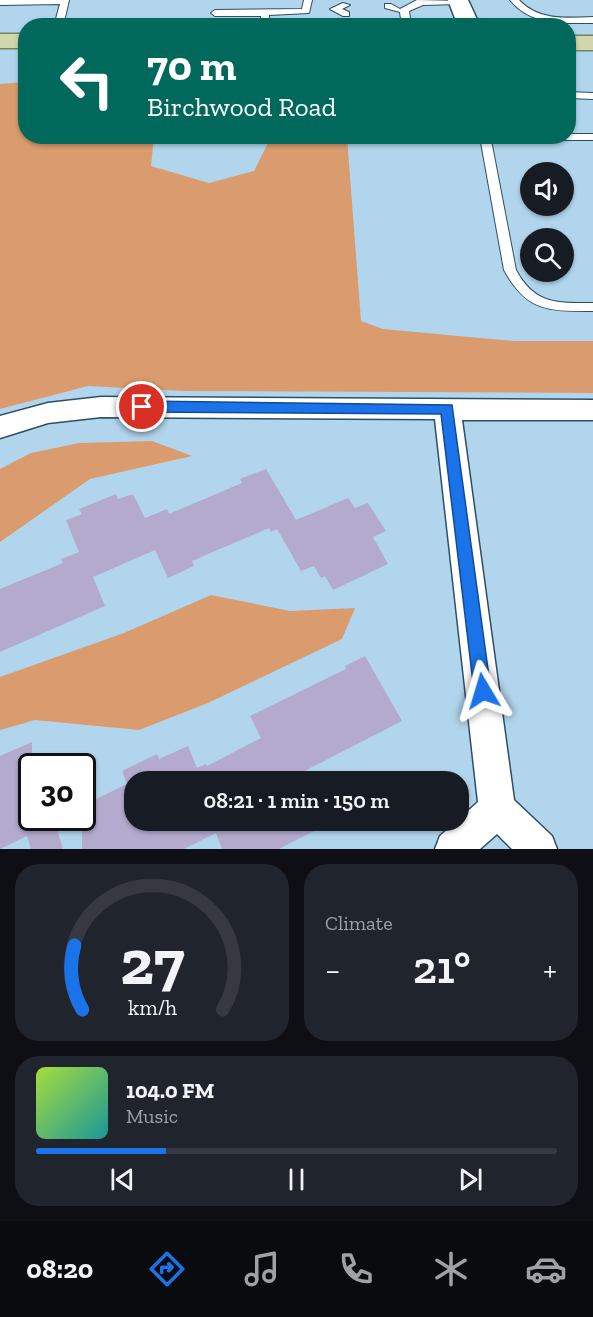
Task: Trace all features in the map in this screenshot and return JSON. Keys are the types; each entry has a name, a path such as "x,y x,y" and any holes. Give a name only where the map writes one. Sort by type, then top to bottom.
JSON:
{"main road":[{"path":"0,40 18,41"},
{"path":"576,43 593,43"}],"street":[{"path":"458,0 466,18"},
{"path":"0,427 48,413 101,407 593,410"},
{"path":"447,409 497,809 539,849"},
{"path":"453,849 497,809"}],"lane":[{"path":"0,2 65,0 60,18"},
{"path":"215,13 306,11 308,0"},
{"path":"395,10 403,0"},
{"path":"395,10 421,1 458,0"},
{"path":"514,0 526,11 542,18"},
{"path":"330,6 346,10"},
{"path":"395,10 402,18"},
{"path":"265,13 265,18"},
{"path":"576,20 593,20"},
{"path":"576,95 593,96"},
{"path":"576,137 593,137"},
{"path":"486,144 510,270 516,283 525,294 553,307 593,307"}],"shaded area":[{"path":"18,83 18,144 153,144 151,166 209,183 254,171 268,144 348,144 361,321 383,329 514,341 593,341 593,393 185,391 88,386 0,409 0,84"},
{"path":"152,441 192,456 90,479 0,542 0,469 31,453 79,443"},
{"path":"211,595 290,611 355,608 342,639 208,703 139,730 35,720 0,730 0,677 124,633"}],"building":[{"path":"266,469 296,520 348,498 355,508 368,503 386,531 373,537 388,564 333,590 325,576 321,578 314,566 301,571 277,529 271,532 269,528 192,561 194,566 168,578 155,550 93,577 105,606 0,652 0,589 63,563 61,559 79,552 66,520 82,514 79,509 116,494 118,499 133,494 145,518 167,509 169,514 242,483 240,479"},
{"path":"365,656 402,721 305,771 124,771 124,776 122,771 157,754 159,759 188,746 197,768 206,764 207,766 261,738 250,716 346,669 345,666"},
{"path":"32,742 32,753 18,753 18,831 57,831 63,849 31,849 27,836 0,849 0,756"},
{"path":"124,785 124,831 314,831 279,849 222,849 216,833 184,849 82,849 82,831 96,831 96,799"}],"route":[{"path":"142,407 447,409 483,691"}]}
